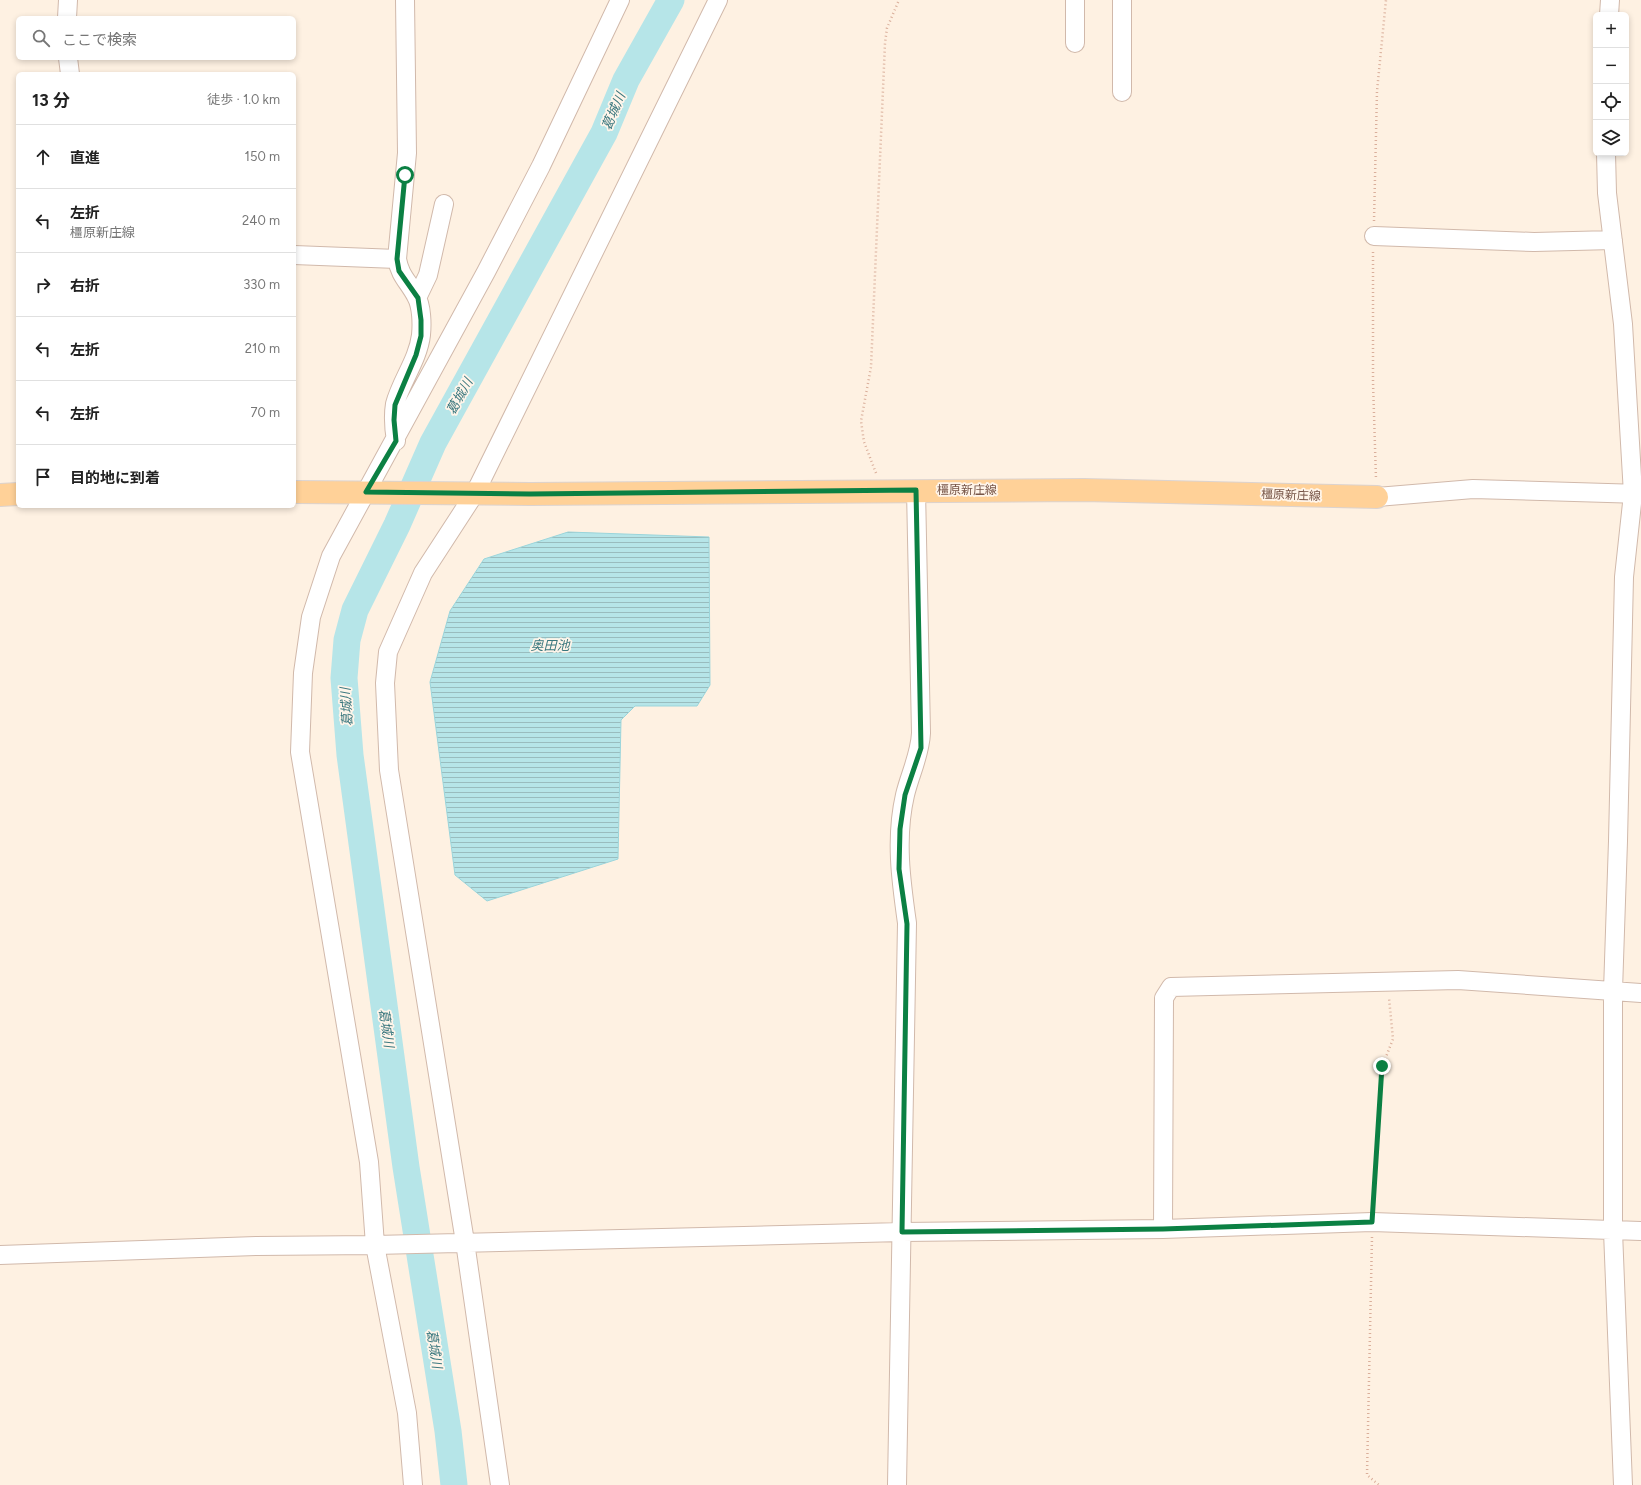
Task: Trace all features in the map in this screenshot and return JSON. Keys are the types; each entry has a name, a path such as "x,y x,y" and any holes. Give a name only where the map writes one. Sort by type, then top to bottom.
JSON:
{"main road":[{"name":"橿原新庄線","path":"296,492 475,493 1092,490 1377,497"},
{"path":"0,495 16,494"}],"street":[{"path":"67,16 68,0"},
{"path":"396,441 394,420 395,405 416,355 421,336 421,320 418,298 399,271 397,259 407,153 405,0"},
{"path":"413,1485 407,1412 369,1162 300,752 303,674 311,617 331,556 372,492 396,441 537,173 620,0"},
{"path":"500,1485 461,1243 389,770 385,683 388,652 423,573 475,493 718,0"},
{"path":"1075,0 1075,43"},
{"path":"1122,0 1122,92"},
{"path":"1609,12 1610,0"},
{"path":"68,60 70,72"},
{"path":"1606,156 1607,194 1613,240 1621,298 1633,355 1637,494 1624,577 1613,991 1613,1231 1623,1485"},
{"path":"418,298 428,275 444,204"},
{"path":"1374,236 1534,242 1613,240"},
{"path":"296,255 397,259"},
{"path":"1377,497 1473,489 1637,494"},
{"path":"897,1485 907,924 899,869 900,829 905,795 921,748 916,490"},
{"path":"1163,1229 1164,998 1171,987 1458,980 1641,992"},
{"path":"0,1254 256,1246 381,1245 902,1232 1163,1229 1372,1222 1641,1231"}],"path":[{"path":"883,491 864,442 861,421 871,367 885,43 887,28 899,0"},
{"path":"1379,1485 1367,1475 1372,1222 1382,1066 1393,1039 1388,981"}],"water":[{"name":"奥田池","path":"568,532 709,537 710,685 697,706 635,706 621,720 618,859 487,901 455,875 430,682 450,611 484,559"}],"waterway":[{"name":"葛城川","path":"454,1485 448,1431 406,1167 350,755 344,678 347,640 355,610 397,525 433,443 604,133 626,80 671,0"}],"route":[{"path":"405,175 397,259 399,271 418,298 421,320 421,336 416,355 395,405 394,420 396,441 366,492 530,494 916,490 921,748 905,795 900,829 899,869 907,924 902,1232 1163,1229 1372,1222 1382,1066"}]}
